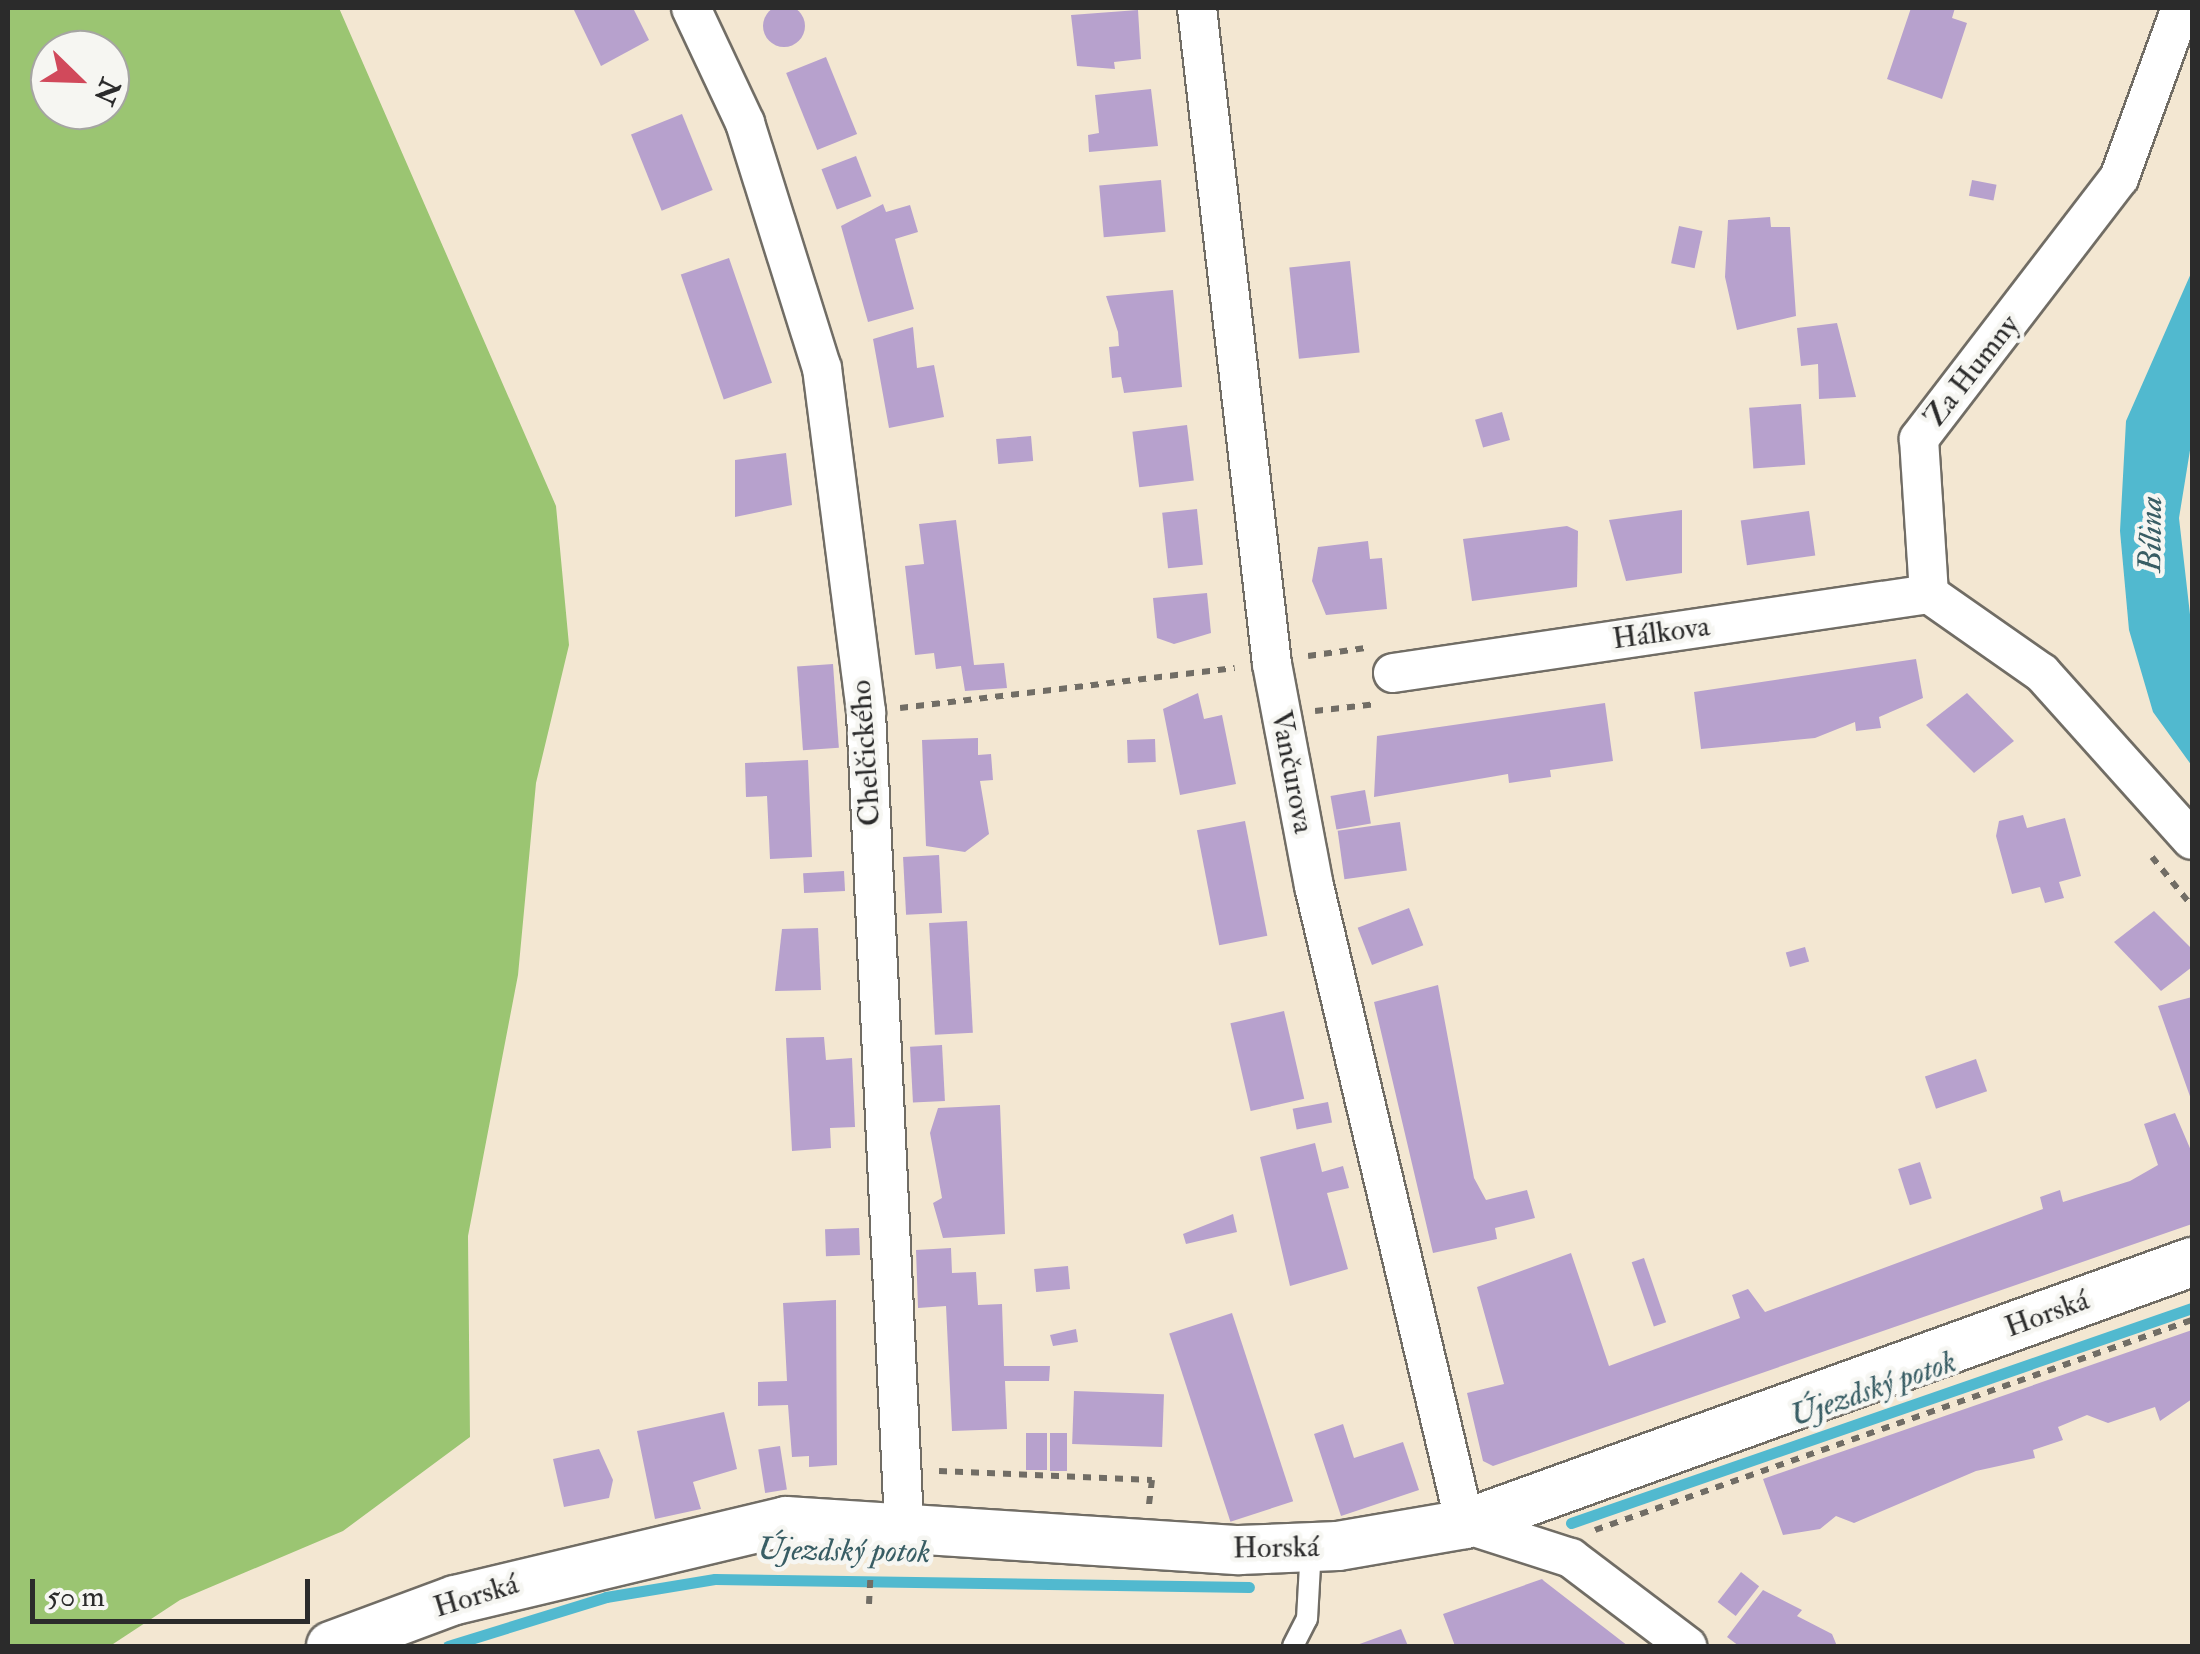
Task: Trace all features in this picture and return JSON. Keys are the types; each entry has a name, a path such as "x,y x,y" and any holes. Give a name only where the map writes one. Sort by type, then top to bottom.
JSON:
{"street":[{"name":"Chelčického","path":"691,8 744,123 822,368 866,712 888,1538"},
{"name":"Vančurova","path":"1197,8 1272,664 1314,886 1465,1524"},
{"name":"Za Humny","path":"1929,594 1919,439 2119,178 2180,8"},
{"path":"1929,594 2042,673 2192,840"},
{"name":"Hálkova","path":"1385,674 1929,594"},
{"name":"Horská","path":"332,1646 454,1600 633,1551 786,1522 888,1538 1310,1548 1465,1524 2192,1262"},
{"path":"1465,1524 1571,1558 1687,1646"}],"lane":[{"path":"1294,1646 1307,1618 1310,1548"}],"path":[{"path":"1297,658 1385,674"},
{"name":"Chelčického","path":"886,710 1246,667"},
{"path":"1308,712 1385,674"},
{"path":"1584,1534 2192,1320"},
{"path":"939,1471 1152,1480 1149,1507"},
{"path":"869,1604 888,1538"}],"green space":[{"path":"8,8 339,8 556,506 569,645 536,783 518,975 468,1236 470,1437 343,1531 180,1600 110,1646 8,1646"}],"water":[{"name":"Bílina","path":"2192,271 2192,438 2179,518 2192,632 2192,766 2153,712 2129,630 2120,531 2126,421"}],"building":[{"path":"784,5 799,11 805,26 799,41 784,47 769,41 763,26 769,11"},
{"path":"573,8 633,8 649,40 601,66"},
{"path":"1911,8 1955,8 1952,18 1967,23 1942,99 1887,79"},
{"path":"1138,10 1141,59 1114,62 1115,69 1077,66 1071,15"},
{"path":"826,57 857,134 817,150 786,73"},
{"path":"1151,89 1158,146 1089,152 1088,135 1099,133 1095,95"},
{"path":"682,114 713,190 662,211 631,135"},
{"path":"856,156 871,196 837,209 821,169"},
{"path":"1161,180 1166,232 1104,237 1099,185"},
{"path":"1972,180 1997,185 1993,200 1969,196"},
{"path":"883,204 886,212 910,205 918,232 895,239 914,309 868,322 841,226"},
{"path":"1770,217 1771,227 1790,227 1796,316 1737,330 1725,277 1728,220"},
{"path":"1679,226 1702,231 1695,268 1671,263"},
{"path":"729,258 772,383 724,399 681,275"},
{"path":"1350,261 1360,352 1299,359 1289,267"},
{"path":"1173,290 1182,387 1124,393 1121,377 1112,378 1109,347 1119,346 1118,332 1106,296"},
{"path":"1837,323 1856,397 1819,399 1818,364 1801,366 1797,328"},
{"path":"913,327 917,368 934,365 944,417 889,428 873,339"},
{"path":"1801,404 1805,465 1753,468 1749,408"},
{"path":"1502,412 1510,440 1483,448 1475,420"},
{"path":"1187,425 1194,481 1139,487 1132,432"},
{"path":"1031,436 1033,461 998,464 996,439"},
{"path":"786,453 792,505 735,517 735,460"},
{"path":"1197,509 1203,565 1168,568 1162,513"},
{"path":"1682,510 1682,573 1626,581 1609,520"},
{"path":"1809,511 1815,556 1747,565 1741,521"},
{"path":"956,520 974,665 1004,663 1007,688 965,691 961,666 936,669 934,653 915,655 905,566 924,564 919,524"},
{"path":"1567,526 1578,531 1577,587 1472,601 1463,539"},
{"path":"1368,541 1370,559 1382,558 1387,609 1326,615 1312,581 1318,547"},
{"path":"1207,593 1211,633 1174,644 1157,638 1153,598"},
{"path":"1916,659 1923,698 1879,717 1881,728 1856,731 1855,722 1815,738 1701,749 1694,692"},
{"path":"833,664 839,748 803,750 797,667"},
{"path":"1198,693 1204,719 1222,715 1236,784 1180,795 1163,709"},
{"path":"1967,693 2014,741 1974,773 1926,725"},
{"path":"1605,703 1613,761 1550,770 1551,777 1509,783 1508,774 1374,797 1377,736"},
{"path":"978,738 978,755 991,754 993,780 980,781 989,834 965,852 926,846 922,740"},
{"path":"1155,739 1156,762 1128,763 1127,740"},
{"path":"808,760 812,857 770,859 767,796 746,797 745,763"},
{"path":"1365,790 1371,823 1336,830 1331,796"},
{"path":"2023,815 2027,828 2065,818 2081,876 2059,882 2064,898 2045,903 2040,887 2012,894 1996,836 1999,821"},
{"path":"1245,821 1267,936 1219,945 1197,830"},
{"path":"1400,822 1407,871 1344,879 1338,831"},
{"path":"939,855 942,913 906,915 903,857"},
{"path":"844,871 845,891 804,893 803,873"},
{"path":"1409,908 1423,945 1372,965 1358,928"},
{"path":"2154,911 2192,949 2192,967 2161,991 2114,942"},
{"path":"967,921 973,1033 935,1035 929,923"},
{"path":"818,928 821,990 775,991 782,929"},
{"path":"1805,947 1809,961 1790,967 1786,953"},
{"path":"1438,985 1474,1178 1486,1200 1527,1190 1535,1218 1495,1228 1497,1239 1433,1253 1374,1002"},
{"path":"2192,997 2192,1102 2158,1006"},
{"path":"1284,1011 1304,1099 1251,1111 1230,1023"},
{"path":"824,1037 826,1060 852,1058 855,1127 830,1128 831,1148 792,1151 786,1038"},
{"path":"942,1045 945,1101 913,1103 910,1047"},
{"path":"1976,1059 1987,1091 1936,1109 1925,1077"},
{"path":"1328,1102 1332,1123 1297,1129 1293,1109"},
{"path":"1000,1105 1005,1234 943,1238 933,1203 942,1198 930,1133 938,1108"},
{"path":"2175,1113 2192,1153 2192,1224 1493,1466 1483,1461 1467,1393 1504,1384 1477,1287 1571,1253 1609,1366 1740,1318 1732,1295 1748,1289 1765,1312 2043,1209 2040,1197 2060,1190 2063,1202 2130,1181 2158,1165 2144,1124"},
{"path":"1315,1143 1322,1172 1343,1166 1349,1188 1327,1193 1348,1269 1290,1286 1260,1157"},
{"path":"1920,1162 1932,1198 1910,1205 1898,1169"},
{"path":"1233,1214 1237,1232 1186,1244 1183,1234"},
{"path":"859,1228 860,1255 826,1256 825,1229"},
{"path":"951,1248 952,1273 976,1272 978,1305 1002,1304 1004,1366 1050,1366 1049,1381 1005,1381 1007,1429 952,1431 946,1306 918,1308 916,1250"},
{"path":"1644,1258 1666,1322 1654,1327 1632,1262"},
{"path":"1068,1266 1070,1289 1036,1292 1034,1269"},
{"path":"836,1300 837,1465 809,1467 809,1456 792,1457 788,1405 758,1406 758,1382 787,1381 783,1303"},
{"path":"1232,1313 1293,1501 1230,1522 1169,1333"},
{"path":"1076,1329 1078,1342 1053,1346 1050,1335"},
{"path":"2192,1330 2192,1399 2160,1421 2155,1407 2108,1423 2087,1415 2058,1427 2063,1440 2033,1450 2035,1458 1976,1471 1854,1523 1836,1516 1820,1529 1783,1535 1763,1479"},
{"path":"1074,1391 1164,1394 1162,1447 1072,1444"},
{"path":"724,1412 737,1469 693,1482 701,1509 655,1519 637,1431"},
{"path":"1343,1424 1354,1458 1403,1442 1419,1490 1341,1516 1314,1434"},
{"path":"1026,1433 1047,1433 1047,1470 1026,1470"},
{"path":"1050,1433 1067,1433 1067,1471 1050,1471"},
{"path":"780,1446 787,1489 765,1493 758,1449"},
{"path":"599,1449 613,1480 609,1498 564,1507 553,1459"},
{"path":"1741,1572 1759,1586 1736,1616 1718,1602"},
{"path":"1542,1579 1628,1646 1455,1646 1443,1614"},
{"path":"1763,1590 1802,1610 1797,1616 1832,1634 1837,1646 1739,1646 1727,1637"},
{"path":"1401,1629 1408,1646 1354,1646"}],"waterway":[{"name":"Újezdský potok","path":"1571,1523 2192,1308"},
{"name":"Újezdský potok","path":"448,1646 606,1597 715,1579 1249,1587"}]}
